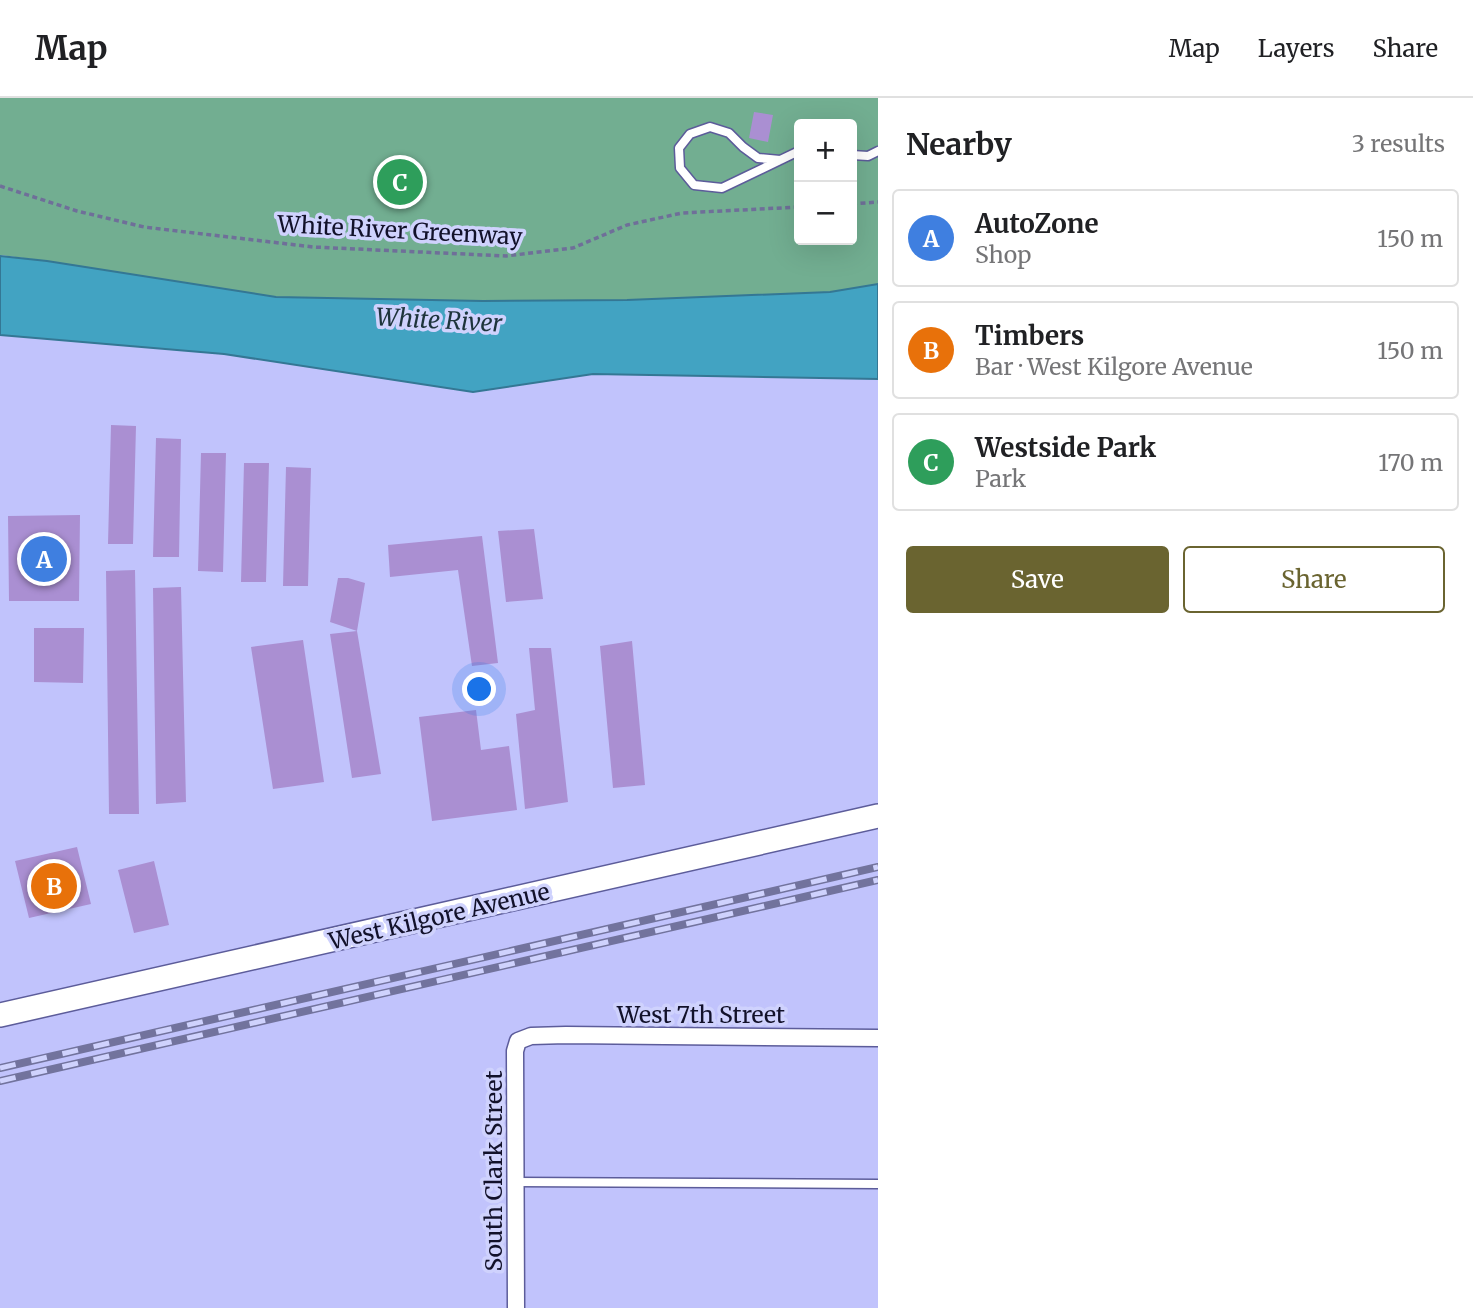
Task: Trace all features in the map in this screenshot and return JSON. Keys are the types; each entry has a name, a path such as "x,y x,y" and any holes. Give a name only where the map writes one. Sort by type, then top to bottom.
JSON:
{"main road":[{"name":"West Kilgore Avenue","path":"0,1015 878,816"}],"street":[{"name":"West 7th Street","path":"523,1038 566,1035 878,1038"},
{"name":"South Clark Street","path":"516,1308 515,1051 518,1041 523,1038"}],"lane":[{"path":"780,160 758,158 729,133 710,127 690,134 679,148 680,168 694,185 722,188 794,153"},
{"path":"857,155 868,156 878,150"},
{"path":"516,1182 878,1184"}],"path":[{"name":"White River Greenway","path":"0,186 77,211 144,227 313,247 506,256 573,248 627,225 682,213 794,207"},
{"path":"857,204 878,202"}],"green space":[{"path":"0,98 878,98 878,284 830,292 627,300 483,301 276,297 0,255"}],"water":[{"name":"White River","path":"0,256 276,297 483,301 627,300 830,292 878,284 878,379 593,374 473,392 224,354 0,335"}],"building":[{"path":"754,112 773,115 768,142 749,138"},
{"path":"111,425 136,426 133,544 108,544"},
{"path":"156,438 181,439 179,557 153,557"},
{"path":"201,453 226,453 223,572 198,571"},
{"path":"244,463 269,463 266,582 241,582"},
{"path":"286,467 311,468 308,586 283,586"},
{"path":"80,515 79,601 9,601 8,516"},
{"path":"534,529 543,599 506,602 498,531"},
{"path":"482,536 498,663 472,666 458,570 390,577 388,545"},
{"path":"135,570 139,814 109,814 106,571"},
{"path":"338,578 365,583 357,631 330,622"},
{"path":"181,587 186,802 156,804 153,588"},
{"path":"34,628 84,628 83,683 34,682"},
{"path":"357,631 381,774 352,778 330,634"},
{"path":"303,640 324,782 273,789 251,647"},
{"path":"632,641 645,785 613,788 600,646"},
{"path":"529,648 551,648 568,802 525,809 516,714 535,710"},
{"path":"476,710 481,750 509,746 517,810 432,821 419,717"},
{"path":"77,847 91,904 29,918 15,861"},
{"path":"154,861 169,925 134,933 118,870"}],"railway":[{"path":"0,1068 878,867"},
{"path":"0,1081 878,880"}],"place":[{"name":"Westside Park","path":"400,182"},
{"name":"AutoZone","path":"44,559"},
{"name":"Timbers","path":"54,886"}]}
